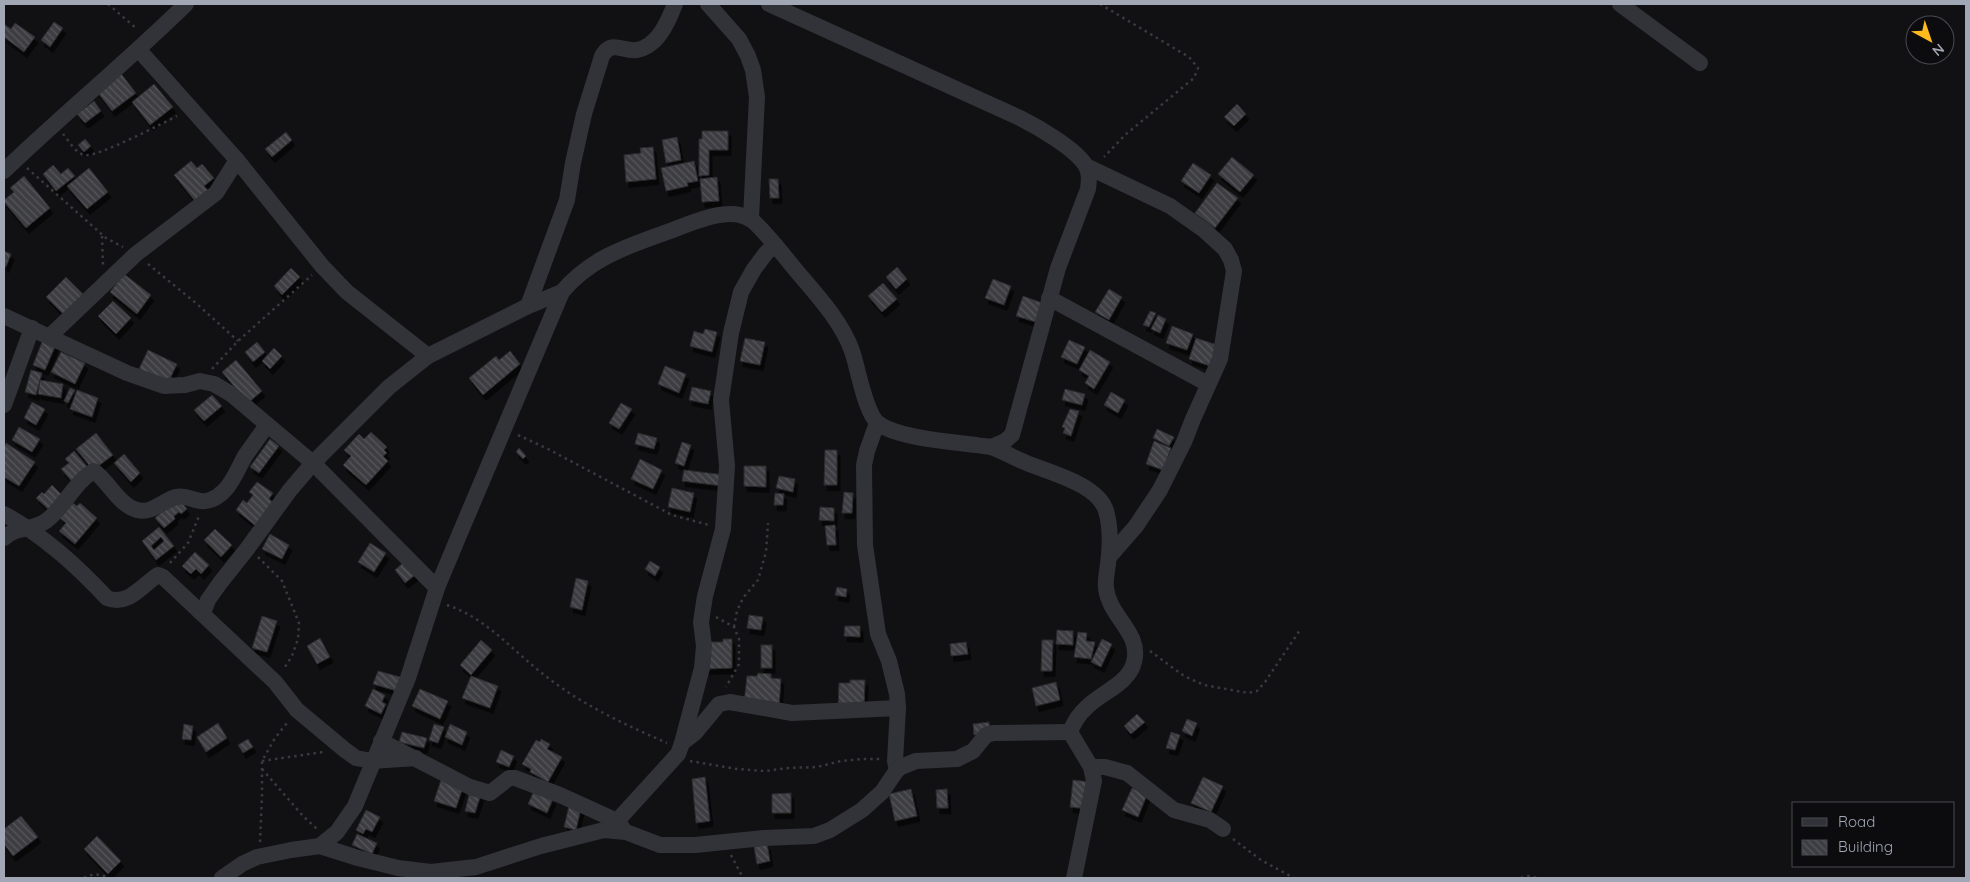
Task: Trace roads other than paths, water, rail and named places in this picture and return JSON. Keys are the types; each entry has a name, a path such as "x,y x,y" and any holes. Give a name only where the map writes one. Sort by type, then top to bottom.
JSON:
{"street":[{"path":"4,171 144,45 186,4"},
{"path":"528,306 568,200 573,163 584,114 602,56 606,50 612,47 635,50 654,42 669,20 675,4"},
{"path":"708,4 739,39 753,70 756,97 751,218"},
{"path":"769,4 1041,129 1089,167 1170,206 1204,230 1225,249 1234,271 1220,359 1184,442 1160,490 1136,526 1109,557"},
{"path":"1620,4 1700,63"},
{"path":"144,45 192,109 237,160 322,266 347,292 428,356"},
{"path":"49,337 136,254 216,193 237,160"},
{"path":"1023,462 1013,445 1012,435 1039,340 1048,298 1088,189 1089,167"},
{"path":"325,843 345,822 355,806 372,761 408,678 435,594 562,292 573,278 587,267 622,249 724,214 737,214 751,218 834,318 853,354 870,412 877,423 901,434 991,447 1083,486 1099,497 1106,508 1108,520 1109,557 1105,587 1115,614 1127,628 1134,641 1136,653 1131,671 1086,708 1075,720 1070,732"},
{"path":"680,749 702,668 704,646 701,622 723,529 727,466 721,400 731,333 741,292 754,268 775,245"},
{"path":"200,612 205,608 208,600 220,583 290,490 313,463 389,387 428,356 528,306 562,292"},
{"path":"1048,298 1208,384"},
{"path":"4,316 127,373 164,386 185,385 200,381 214,384 231,394 313,463 435,594"},
{"path":"4,405 32,328"},
{"path":"381,740 456,780 485,792 490,793 509,778 515,778 560,795 616,828 660,845 687,845 814,836 847,821 875,798 888,784 899,761 898,708 893,676 878,634 874,616 865,545 864,465 867,450 877,423"},
{"path":"4,538 16,530 40,525 48,520 85,479 94,472 125,503 136,510 151,510 175,497 184,496 205,501 218,495 228,486 244,458 268,425"},
{"path":"991,447 1005,441 1012,435"},
{"path":"4,514 30,528 66,558 107,598 115,601 123,600 158,576 169,581 275,682 297,710 356,758 372,761 416,758"},
{"path":"222,878 242,864 257,857 325,843 366,860 430,875 476,867 541,846 616,828 719,704 730,702 792,713 898,708"},
{"path":"899,761 957,759 973,751 986,736 993,732 1070,732"},
{"path":"1070,732 1090,767 1094,781 1074,878"},
{"path":"1090,767 1105,767 1127,773 1174,810 1210,820 1223,829"}]}
